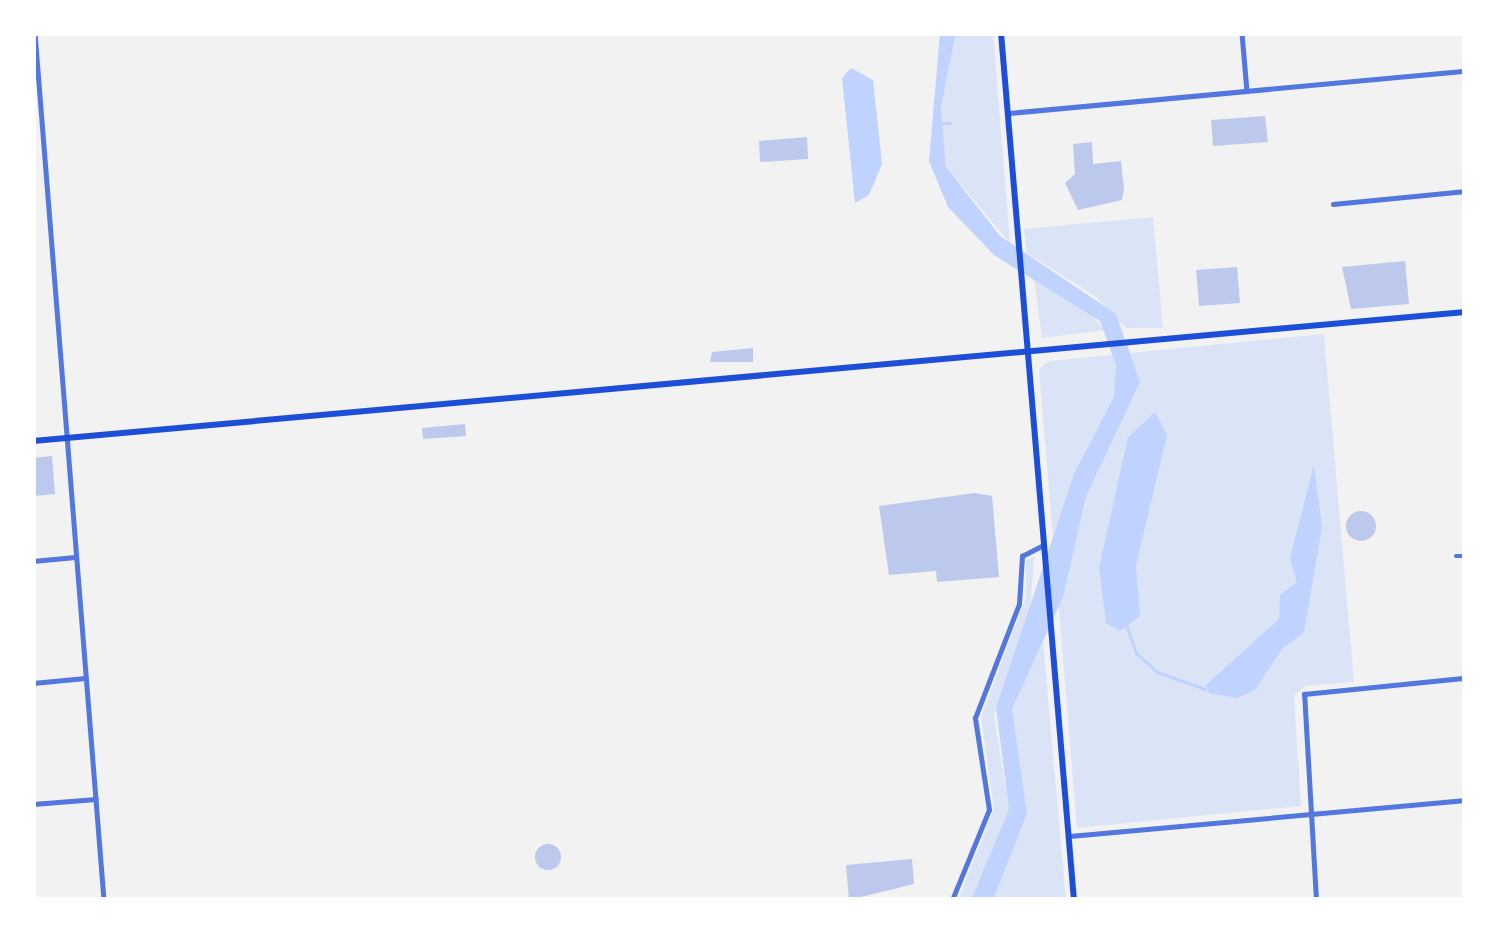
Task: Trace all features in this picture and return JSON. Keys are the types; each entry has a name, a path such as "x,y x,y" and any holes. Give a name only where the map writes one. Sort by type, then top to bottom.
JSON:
{"main road":[{"path":"1001,33 1074,900"},
{"path":"33,442 1465,312"}],"street":[{"path":"35,33 104,900"},
{"path":"1242,33 1247,91"},
{"path":"1009,112 1465,71"},
{"path":"1333,204 1465,191"},
{"path":"952,900 989,810 975,718 1019,604 1022,556 1045,545"},
{"path":"1456,556 1465,556"},
{"path":"33,561 75,557"},
{"path":"33,682 85,678"},
{"path":"1316,900 1304,694 1465,678"},
{"path":"33,804 96,799"},
{"path":"1068,837 1465,800"}],"shaded area":[{"path":"956,33 993,33 1010,243 946,167 941,107"},
{"path":"1153,217 1163,328 1126,328 1095,296 1027,253 1024,229"},
{"path":"1034,278 1090,314 1105,330 1042,338"},
{"path":"1324,334 1354,682 1305,686 1294,696 1301,806 1077,828 1039,369 1049,361"},
{"path":"1034,556 1030,617 994,715 1009,809 971,900 958,900 994,809 981,717 1026,597 1026,561"},
{"path":"1043,641 1066,900 993,900 1027,814 1012,709"}],"water":[{"path":"940,33 956,33 941,107 946,167 1000,236 1116,314 1140,382 1086,496 1063,597 1012,709 1027,814 993,900 971,900 1009,809 996,708 1074,474 1114,397 1116,365 1100,321 994,255 948,207 929,161"},
{"path":"851,68 873,80 882,164 869,195 855,203 842,78"},
{"path":"1155,412 1167,435 1136,565 1140,616 1120,631 1106,623 1099,568 1128,437"},
{"path":"1314,465 1322,527 1304,632 1282,649 1255,690 1237,698 1209,693 1206,685 1279,619 1280,595 1297,582 1290,558"}],"building":[{"path":"1265,116 1268,142 1213,146 1211,120"},
{"path":"807,137 808,159 760,162 759,141"},
{"path":"1092,142 1093,164 1121,161 1122,200 1078,210 1065,183 1075,174 1073,144"},
{"path":"1405,261 1409,304 1351,309 1342,267"},
{"path":"1237,267 1240,303 1199,306 1196,270"},
{"path":"753,348 753,362 710,362 712,352"},
{"path":"465,424 466,436 423,439 422,428"},
{"path":"52,456 55,494 34,496 33,458"},
{"path":"975,493 992,496 999,577 937,582 936,571 889,575 879,506"},
{"path":"1361,511 1372,515 1376,526 1372,537 1361,541 1350,537 1346,526 1350,515"},
{"path":"548,844 561,857 548,870 535,857"},
{"path":"912,859 914,884 849,900 846,865"}],"waterway":[{"path":"937,123 950,123"},
{"path":"1127,627 1136,653 1157,672 1205,689"}]}
